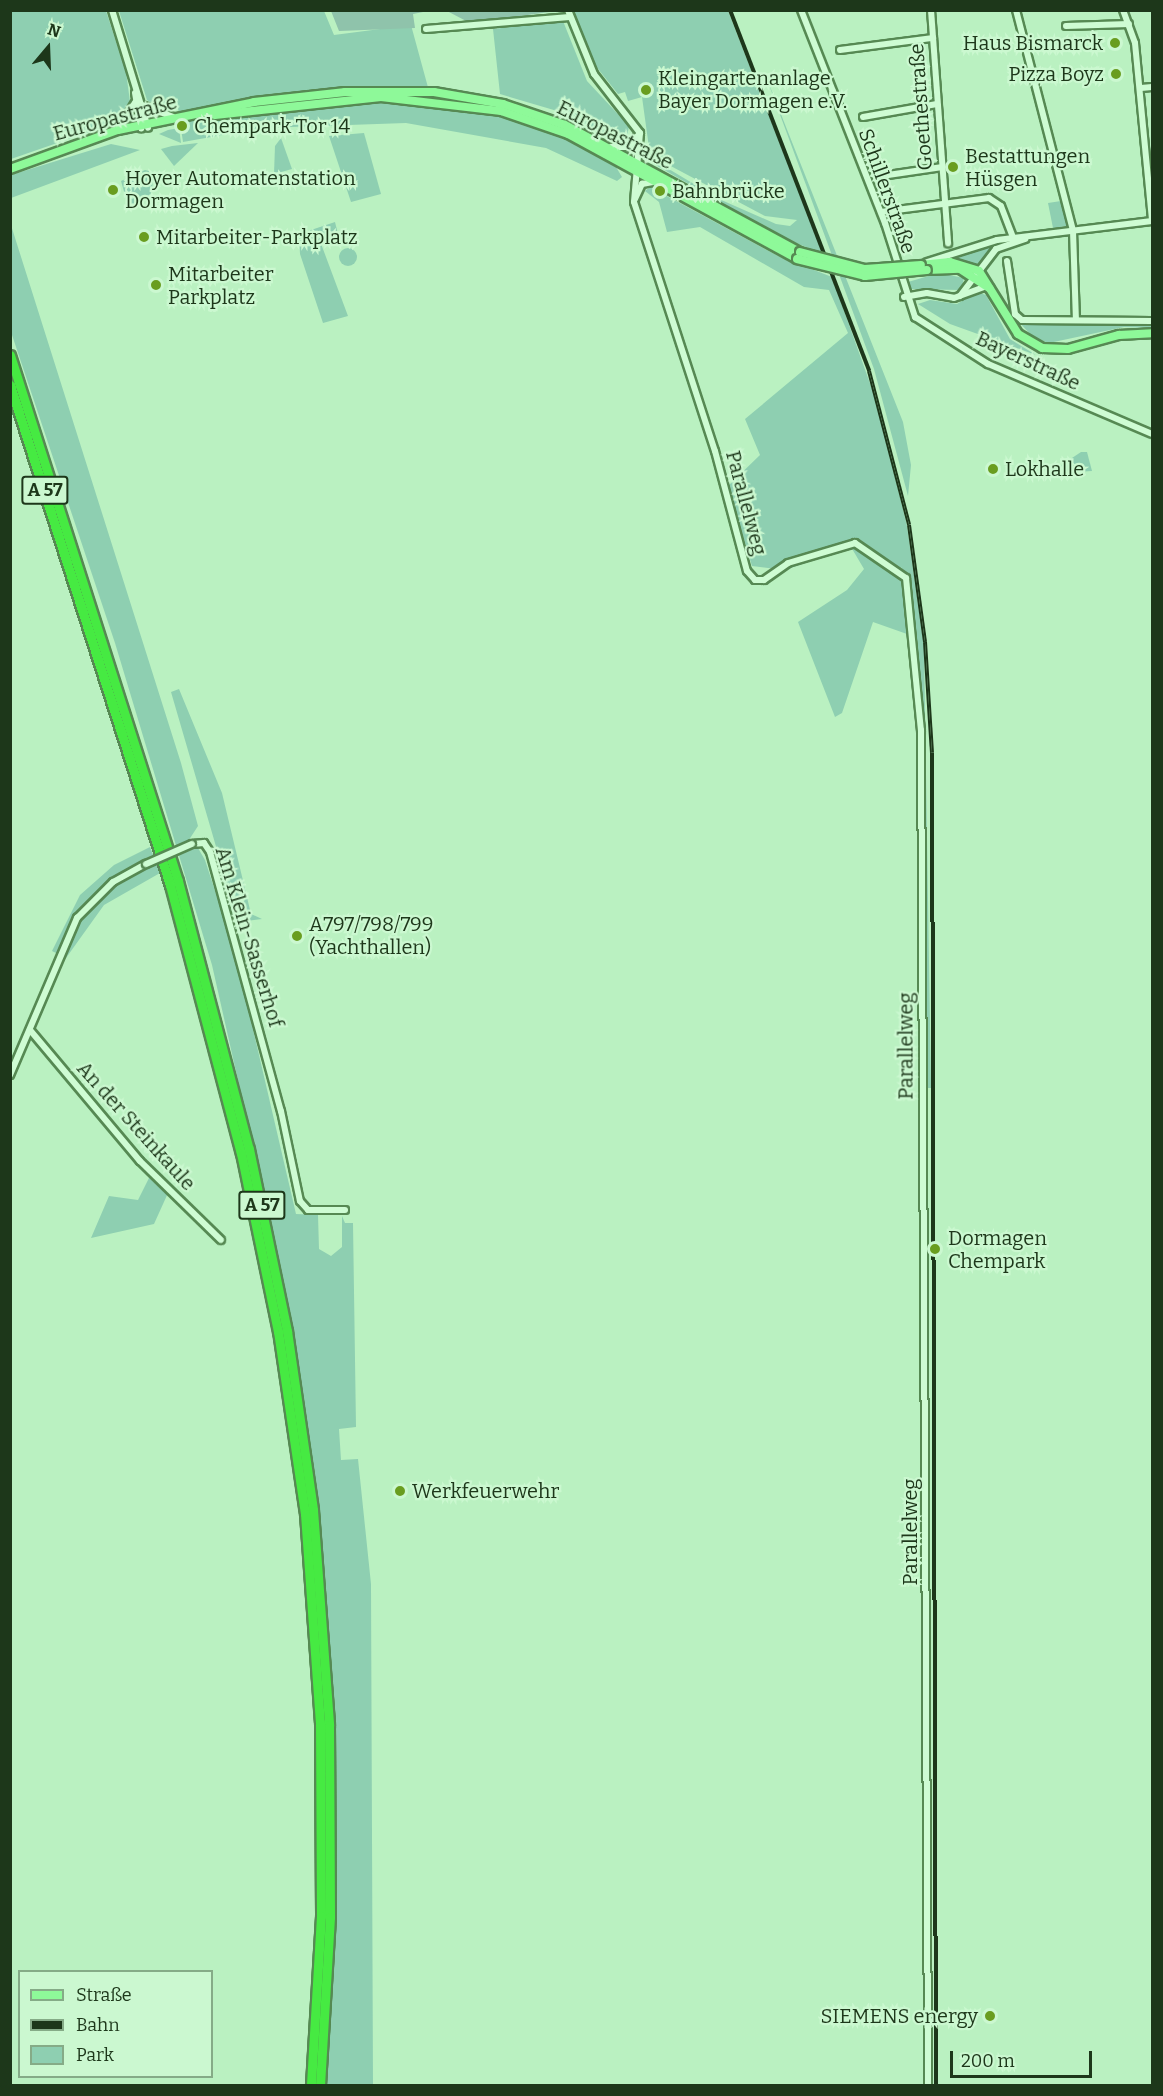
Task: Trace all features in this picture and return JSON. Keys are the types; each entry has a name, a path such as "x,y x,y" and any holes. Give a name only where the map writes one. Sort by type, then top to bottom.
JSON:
{"highway":[{"name":"A 57","path":"10,355 178,881 249,1149 287,1331 313,1510 329,1725 330,1917 320,2085"},
{"name":"A 57","path":"10,385 188,951 253,1201 278,1331 304,1514 320,1710 321,1916 311,2085"}],"main road":[{"name":"Europastraße","path":"40,157 174,117 284,97 414,91 511,107 611,147 656,182 799,255 865,269 960,269 977,273 1001,305"},
{"name":"Europastraße","path":"10,169 118,130 308,101 433,99 543,124 636,165 799,255"},
{"name":"Europastraße","path":"924,268 950,262 977,273 1001,305 1018,334 1050,350 1152,333"}],"street":[{"path":"112,10 142,105 144,126"},
{"name":"Schillerstraße","path":"801,10 881,212 904,297"},
{"name":"Goethestraße","path":"931,10 948,243"},
{"path":"1016,10 1073,231 1076,320"},
{"path":"924,268 996,240 1152,219 1144,152 1141,88 1129,24 1123,10"},
{"path":"426,29 569,14 594,74 640,133 628,147 611,147"},
{"path":"1065,26 1129,24"},
{"path":"840,50 933,38"},
{"path":"134,81 136,99 144,126"},
{"path":"1141,88 1152,87"},
{"path":"118,130 136,99"},
{"path":"863,117 937,104"},
{"path":"142,105 174,117"},
{"name":"Parallelweg","path":"640,133 634,202 751,577 764,580 788,563 850,543 874,553 896,567 906,578 912,617 921,730 928,2085"},
{"path":"1144,152 1152,152"},
{"path":"888,175 942,167"},
{"path":"634,202 642,184 656,182"},
{"path":"881,212 945,202 995,201 1003,210 1006,227 1013,237"},
{"path":"996,240 1006,227"},
{"path":"960,296 1000,247 1038,236"},
{"path":"1007,261 1018,318 1152,321"},
{"path":"960,269 966,288"},
{"path":"904,297 960,296 987,286"},
{"name":"Bayerstraße","path":"904,297 919,320 982,361 1152,434"},
{"name":"Am Klein-Sasserhof","path":"10,1075 77,918 112,882 192,844 204,843 210,852 278,1099 300,1201 308,1210 345,1210"},
{"name":"An der Steinkaule","path":"30,1030 140,1161 221,1240"}],"green space":[{"path":"422,10 423,12 413,14 415,28 339,31 331,11"},
{"path":"563,10 470,23 447,11"},
{"path":"11,11 106,11 126,72 131,109 115,123 11,159"},
{"path":"119,11 324,11 334,35 411,25 432,102 499,114 566,139 616,167 622,177 617,181 546,148 406,123 262,128 183,142 178,108 160,109 147,100"},
{"path":"572,11 728,11 823,254 784,238 652,163 647,156 719,199 776,224 790,226 797,220 765,216 650,155 642,97 628,101 625,92 618,94 591,60"},
{"path":"563,21 587,81 629,126 626,143 615,143 564,113 500,94 493,29"},
{"path":"765,74 903,422 911,465 908,496 874,369"},
{"path":"179,128 181,143 159,134 168,130"},
{"path":"364,133 381,194 351,202 329,136"},
{"path":"281,138 292,169 274,174 275,146"},
{"path":"198,143 174,166 161,149 172,146"},
{"path":"111,144 140,150 11,198 11,175"},
{"path":"145,170 153,172 152,193 129,209 121,181"},
{"path":"650,187 778,256 832,277 877,403 907,526 924,647 931,1088 924,1088 923,731 909,581 901,567 907,634 873,622 842,713 835,717 798,622 847,590 864,569 851,547 785,570 752,566 728,486 760,455 745,419 848,333 829,290 804,287 700,227 667,232 659,202 645,191"},
{"path":"1061,201 1068,226 1053,228 1048,203"},
{"path":"10,222 181,763 198,826 183,849 198,848 205,860 235,952 296,1214 318,1215 319,1249 331,1256 342,1247 342,1216 345,1223 353,1223 356,1427 339,1429 341,1460 358,1459 371,1584 373,2085 325,2085 336,1874 333,1692 319,1516 283,1280 212,965 115,643 11,332"},
{"path":"335,222 338,234 320,241 348,316 323,323 300,254 299,234"},
{"path":"1013,240 995,248 980,267 943,258"},
{"path":"348,248 354,251 357,257 354,263 348,266 342,263 339,257 342,251"},
{"path":"939,273 964,278 961,290 908,289 908,282"},
{"path":"977,292 986,295 1010,339 1036,355 950,324 918,304 930,300 957,304"},
{"path":"1017,320 1152,324 1152,328 1124,327 1049,343 1034,338"},
{"path":"1081,452 1087,452 1092,471 1060,473 1060,466"},
{"path":"179,689 222,793 251,914 262,919 238,922 171,692"},
{"path":"150,847 160,873 104,905 66,958 52,951 80,895 114,865"},
{"path":"150,1176 168,1193 154,1224 91,1238 109,1196 138,1200"}],"railway":[{"path":"730,10 869,371 909,525 925,642 932,753 936,2086"}],"place":[{"name":"Haus Bismarck","path":"1115,43"},
{"name":"Pizza Boyz","path":"1116,74"},
{"name":"Kleingartenanlage Bayer Dormagen e.V.","path":"646,90"},
{"name":"Chempark Tor 14","path":"182,126"},
{"name":"Bestattungen Hüsgen","path":"953,167"},
{"name":"Hoyer Automatenstation Dormagen","path":"113,190"},
{"name":"Bahnbrücke","path":"660,191"},
{"name":"Mitarbeiter-Parkplatz","path":"144,237"},
{"name":"Mitarbeiter Parkplatz","path":"156,285"},
{"name":"Lokhalle","path":"993,469"},
{"name":"A797/798/799 (Yachthallen)","path":"297,936"},
{"name":"Dormagen Chempark","path":"935,1249"},
{"name":"Werkfeuerwehr","path":"400,1491"},
{"name":"SIEMENS energy","path":"990,2016"}]}
